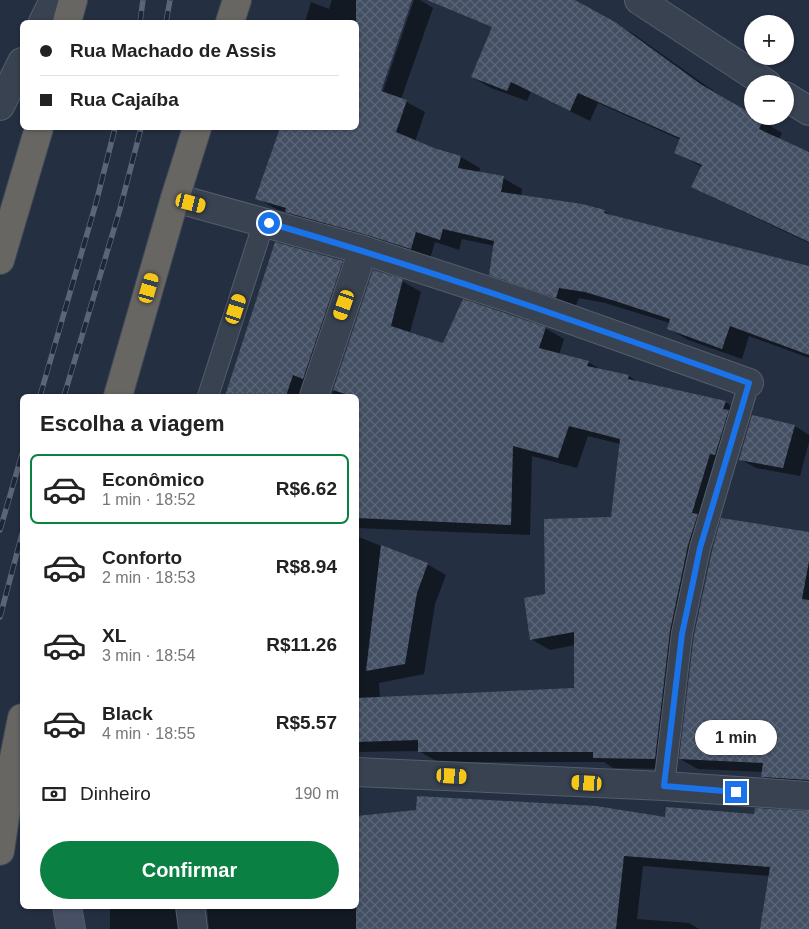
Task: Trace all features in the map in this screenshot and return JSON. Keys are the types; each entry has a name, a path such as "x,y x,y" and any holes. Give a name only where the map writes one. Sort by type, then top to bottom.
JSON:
{"highway":[{"path":"68,20 73,0"},
{"path":"231,20 237,0"},
{"path":"0,260 38,130"},
{"path":"119,394 174,198 196,130"},
{"path":"0,850 20,728"}],"main road":[{"path":"68,909 71,929"}],"street":[{"path":"44,20 54,0"},
{"path":"639,0 753,75"},
{"path":"0,106 20,66"},
{"path":"794,102 809,112"},
{"path":"174,198 363,250 516,300 749,383"},
{"path":"315,394 363,250"},
{"path":"359,772 664,786 809,796"},
{"path":"190,909 193,929"}],"lane":[{"path":"209,394 264,222"},
{"path":"664,786 682,634 700,548 749,383"}],"building":[{"path":"356,0 412,0 381,91 407,100 396,132 434,148 461,156 458,168 504,176 501,192 582,204 605,210 604,213 809,266 809,355 730,326 722,349 667,329 670,319 615,301 585,292 559,288 556,298 489,275 494,241 443,229 440,240 416,232 411,249 285,212 286,208 255,199 279,130 359,130 359,20 356,20"},
{"path":"427,0 575,0 615,22 702,85 744,109 744,125 761,125 759,129 809,152 809,242 691,187 702,165 674,153 680,138 578,93 570,111 511,82 507,91 471,77 492,27"},
{"path":"275,242 343,261 303,379 293,375 287,394 226,394"},
{"path":"373,270 403,279 391,326 443,343 463,299 546,327 539,348 589,361 587,366 629,375 628,379 726,401 723,409 729,410 715,455 710,454 692,513 698,514 688,545 670,631 655,759 593,758 593,752 418,752 418,740 359,742 359,698 574,688 574,632 530,640 524,598 545,594 544,519 611,517 620,439 569,426 558,458 513,446 511,525 359,518 359,394 345,394 333,390"},
{"path":"752,415 795,425 783,468 739,460"},
{"path":"721,518 809,532 809,561 802,599 809,600 809,780 761,777 763,763 679,759 694,635"},
{"path":"381,545 428,563 417,593 405,664 366,671"},
{"path":"417,796 596,806 665,817 666,807 754,814 755,808 809,811 809,929 760,929 770,867 624,856 616,929 356,929 356,909 359,909 359,816 416,810"}],"railway":[{"path":"140,20 143,0"},
{"path":"166,20 170,0"},
{"path":"41,394 96,203 114,130"},
{"path":"65,394 120,209 140,130"},
{"path":"0,530 20,461"},
{"path":"0,617 20,542"}],"route":[{"path":"269,223 363,250 516,300 749,383 700,548 682,634 664,786 736,792"}]}
